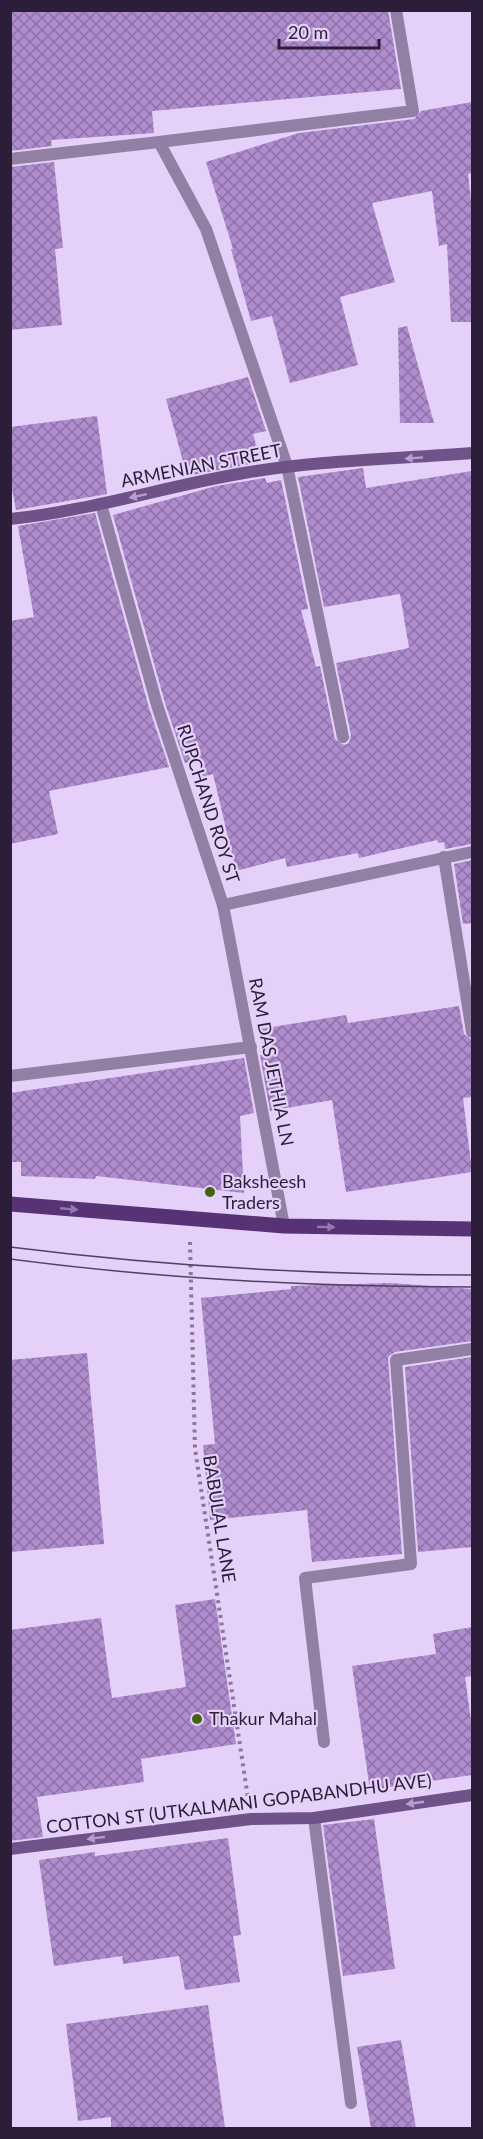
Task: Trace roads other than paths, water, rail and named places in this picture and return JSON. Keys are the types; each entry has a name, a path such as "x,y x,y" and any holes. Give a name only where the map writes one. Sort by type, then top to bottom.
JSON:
{"main road":[{"path":"10,1204 190,1221 284,1226 472,1228"}],"street":[{"path":"10,159 413,111 396,10"},
{"path":"159,142 206,229 287,466 342,737"},
{"name":"ARMENIAN STREET","path":"10,519 101,504 243,473 287,466 472,453"},
{"name":"RUPCHAND ROY ST","path":"101,504 157,705 223,905 472,852"},
{"path":"444,857 472,1032"},
{"name":"RAM DAS JETHIA LN","path":"223,905 284,1226"},
{"path":"10,1076 251,1047"},
{"path":"324,1742 305,1578 411,1564 396,1360 472,1349"},
{"name":"COTTON ST (UTKALMANI GOPABANDHU AVE)","path":"10,1849 251,1819 314,1818 472,1795"},
{"path":"314,1818 351,2103"}],"tram line":[{"path":"10,1247 67,1254 241,1268 472,1275"},
{"path":"10,1259 183,1277 357,1285 472,1287"}],"place":[{"name":"Baksheesh Traders","path":"210,1192"},
{"name":"Thakur Mahal","path":"197,1719"}]}
